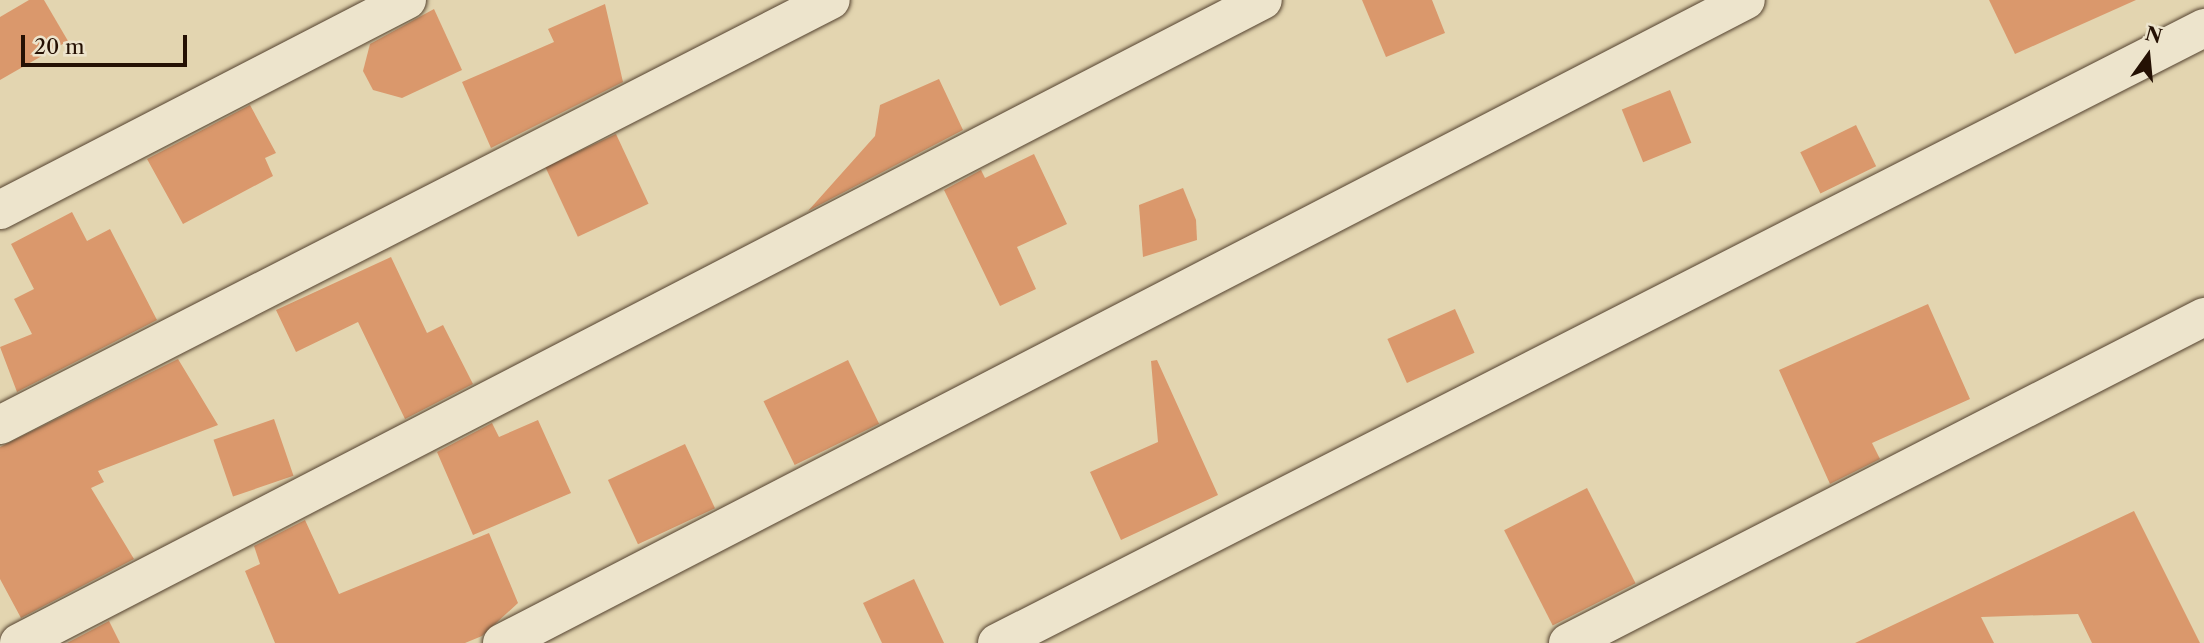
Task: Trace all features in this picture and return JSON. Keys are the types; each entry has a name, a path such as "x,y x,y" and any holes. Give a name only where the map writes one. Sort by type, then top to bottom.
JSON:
{"street":[{"path":"0,210 407,0"},
{"path":"0,425 831,0"},
{"path":"19,643 1263,0"},
{"path":"502,643 1746,0"},
{"path":"996,643 2204,28"},
{"path":"1568,643 2204,317"}],"building":[{"path":"29,0 44,0 68,41 0,80 0,17"},
{"path":"1362,0 1432,0 1445,33 1386,57"},
{"path":"1989,0 2136,0 2015,54"},
{"path":"605,4 623,82 491,148 462,82 554,42 548,29"},
{"path":"434,9 462,70 402,98 373,90 363,71 370,44"},
{"path":"939,79 963,130 808,211 875,136 880,105"},
{"path":"1670,90 1691,143 1643,162 1622,109"},
{"path":"250,105 276,153 265,158 273,176 183,224 147,159"},
{"path":"1856,125 1876,166 1820,194 1800,152"},
{"path":"616,134 649,204 578,237 545,167"},
{"path":"1034,154 1067,224 1017,247 1036,289 1000,306 944,190 981,170 985,178"},
{"path":"1183,188 1196,220 1197,240 1143,257 1139,205"},
{"path":"72,212 87,241 110,229 157,320 17,392 0,347 32,334 14,299 34,289 11,244"},
{"path":"391,257 427,333 443,325 473,384 405,419 358,322 296,352 276,310"},
{"path":"1928,304 1970,399 1872,443 1880,459 1830,484 1779,370"},
{"path":"1455,309 1475,353 1407,383 1387,339"},
{"path":"178,359 218,425 98,471 104,482 91,488 134,559 21,618 0,579 0,447"},
{"path":"848,360 879,424 795,465 764,401"},
{"path":"1157,360 1218,495 1121,540 1090,472 1158,442 1151,361"},
{"path":"274,419 294,476 233,497 213,440"},
{"path":"538,420 571,493 473,535 437,452 492,423 499,437"},
{"path":"685,444 715,508 638,544 608,480"},
{"path":"1587,488 1636,583 1553,626 1504,530"},
{"path":"2134,511 2200,643 2092,643 2078,614 1981,617 1994,643 1855,643"},
{"path":"305,520 339,594 489,533 518,603 482,636 465,643 275,643 245,571 260,564 254,546"},
{"path":"914,579 944,643 882,643 863,603"},
{"path":"109,621 120,643 67,643"}]}
